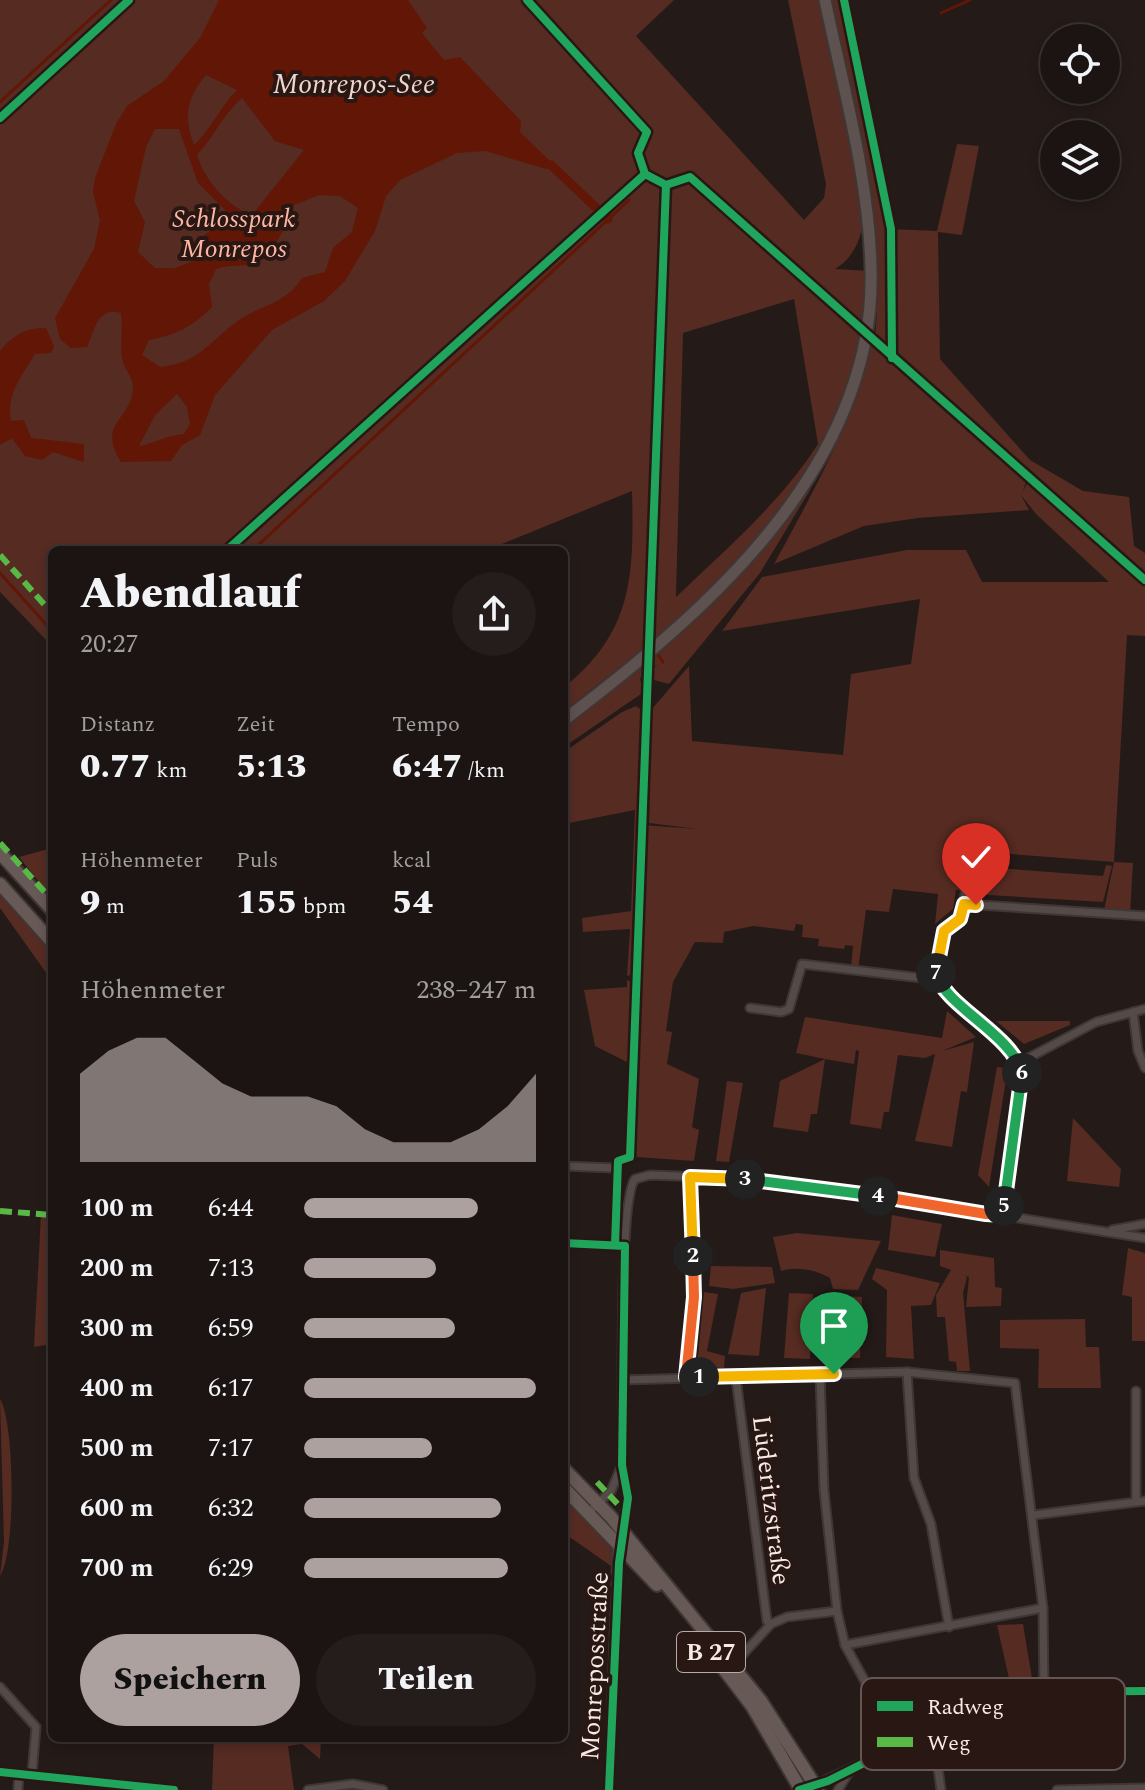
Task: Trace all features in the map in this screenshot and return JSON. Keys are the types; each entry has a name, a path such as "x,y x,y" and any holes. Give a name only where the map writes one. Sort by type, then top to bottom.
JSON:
{"main road":[{"path":"568,717 670,635 725,581 776,522 835,434 865,352 869,321 869,226 825,0"},
{"path":"0,853 48,906"},
{"path":"0,884 48,938"},
{"name":"B 27","path":"568,1473 598,1503 733,1665 779,1725 817,1788"},
{"name":"B 27","path":"568,1492 655,1582 729,1673 801,1790"}],"street":[{"path":"971,851 960,919 944,931 936,972 939,980 1019,1063 1023,1083 1002,1215"},
{"path":"964,904 1145,916"},
{"path":"750,1008 781,1012 789,1009 802,964 939,980"},
{"path":"1019,1063 1087,1026 1145,1009"},
{"path":"1133,1012 1136,1040 1145,1068"},
{"path":"568,1166 614,1168"},
{"path":"588,1513 611,1491 622,1465 625,1246 629,1191 635,1179 650,1175 758,1179 1145,1238"},
{"path":"686,1377 695,1277 690,1177"},
{"path":"1107,1232 1145,1224"},
{"path":"568,1243 625,1246"},
{"path":"623,1380 907,1372 1015,1383 1034,1515 1043,1608 1044,1678"},
{"path":"907,1372 914,1478 931,1524 949,1627"},
{"path":"820,1375 824,1490 837,1611 845,1645 863,1678"},
{"name":"Lüderitzstraße","path":"736,1378 767,1621 771,1624"},
{"path":"1034,1515 1141,1501 1136,1391"},
{"name":"Monreposstraße","path":"609,1790 619,1563 617,1543"},
{"path":"845,1645 1043,1608"},
{"name":"Lüderitzstraße","path":"733,1665 771,1624 787,1617 837,1611"},
{"path":"0,1687 36,1727 32,1774"},
{"path":"1125,1691 1145,1691"},
{"path":"817,1788 861,1766"},
{"path":"938,1770 941,1790"},
{"path":"0,1772 174,1790"},
{"path":"838,1790 849,1772"},
{"path":"18,1790 19,1773"},
{"path":"308,1790 353,1784 383,1790"},
{"path":"1057,1790 1145,1788"}],"green space":[{"name":"Schlosspark Monrepos","path":"0,0 674,0 636,36 804,220 824,198 826,184 788,0 844,0 891,229 937,231 957,144 979,146 962,235 938,232 940,359 1030,460 1083,491 1129,497 1134,546 1145,553 1145,636 1127,635 1114,862 972,851 965,891 956,890 953,909 935,924 938,894 893,889 889,912 866,910 858,970 851,968 853,946 845,945 844,949 818,946 819,939 802,937 803,925 796,924 794,931 753,926 724,932 723,943 695,942 673,982 666,1031 672,1032 667,1064 699,1079 692,1127 699,1130 694,1161 636,1157 642,825 697,829 649,823 651,710 689,666 692,741 843,755 851,674 911,664 920,599 722,631 762,577 907,550 966,550 982,582 1109,582 1036,514 1021,495 1029,510 918,518 864,526 774,564 842,430 872,344 1027,479 1023,491 1030,478 892,358 893,349 875,336 876,261 860,136 865,190 863,227 849,258 835,269 872,271 869,330 848,403 776,522 649,652 645,647 568,708 568,683 604,645 625,600 632,549 632,491 497,546 48,546 48,642 0,592","holes":["794,299 818,444 770,505 676,597 683,333"]},
{"path":"812,487 760,573 669,684 654,680 652,670 658,664 640,678 641,683 645,676 641,694 568,744 568,721 674,633 680,633 756,555"},
{"path":"636,706 643,711 634,974 627,976 630,929 583,932 582,918 631,911 635,810 568,823 568,749 622,712"},
{"path":"48,849 48,893 19,857"},
{"path":"975,855 984,856 984,867 1103,876 1106,865 1112,866 1103,902 972,894"},
{"path":"1114,862 1133,863 1130,915 1103,915"},
{"path":"0,884 48,938 48,975 0,908"},
{"path":"627,980 634,983 631,1059 627,1062 595,1046 584,990 627,987"},
{"path":"947,1011 976,1037 942,1051 974,1042 967,1092 961,1091 952,1147 915,1141 935,1054 925,1058 898,1055 889,1112 884,1112 881,1129 850,1124 859,1051 856,1050 854,1064 796,1053 805,1017 942,1038"},
{"path":"996,1021 1070,1021 1070,1025 1024,1044"},
{"path":"825,1059 817,1114 811,1114 808,1132 773,1127 780,1081"},
{"path":"997,1067 1006,1068 1007,1073 989,1187 978,1175"},
{"path":"727,1081 743,1083 729,1162 716,1161"},
{"path":"1073,1118 1121,1169 1119,1187 1067,1181"},
{"path":"41,1214 48,1215 48,1345 34,1347"},
{"path":"892,1215 942,1224 935,1257 888,1250"},
{"path":"797,1233 881,1241 858,1290 833,1289 830,1278 819,1273 799,1269 781,1271 773,1237"},
{"path":"1128,1248 1145,1253 1145,1341 1132,1341 1132,1297 1122,1295"},
{"path":"940,1250 994,1258 995,1287 1002,1288 1001,1306 966,1307 969,1277 964,1275 967,1277 963,1293 970,1371 957,1371 956,1362 949,1361 945,1317 937,1317 936,1295 951,1270 940,1266"},
{"path":"711,1266 772,1267 775,1283 733,1289 709,1286"},
{"path":"876,1268 940,1283 931,1305 911,1306 914,1359 886,1357 887,1290 872,1279"},
{"path":"766,1288 759,1356 728,1354 741,1293"},
{"path":"704,1292 718,1294 707,1351 725,1356 724,1368 697,1367"},
{"path":"789,1293 813,1294 810,1359 784,1358"},
{"path":"836,1296 862,1297 860,1358 836,1358"},
{"path":"1085,1319 1086,1347 1099,1347 1101,1388 1038,1388 1039,1349 1000,1348 1000,1320"},
{"path":"0,1399 9,1434 12,1488 9,1542 0,1576 4,1542"},
{"path":"568,1492 617,1543 611,1566 568,1538"},
{"path":"1023,1624 1032,1678 1009,1678 997,1625"},
{"path":"214,1742 321,1742 320,1759 302,1744 288,1746 294,1790 212,1790"}],"water":[{"name":"Monrepos-See","path":"219,0 408,0 427,28 422,33 444,60 460,57 521,121 520,132 553,164 547,169 485,151 457,153 400,180 386,196 375,231 345,281 324,301 272,330 215,395 200,435 182,445 171,461 121,462 112,438 133,387 122,358 121,313 102,316 87,347 71,348 60,339 55,318 94,249 100,221 93,191 95,178 116,124 127,106 164,81 200,38","holes":["206,75 237,90 194,145 188,116 195,91","242,98 275,141 304,150 252,215 218,191 205,174 197,155","155,129 179,129 198,183 230,215 192,245 196,260 175,268 155,268 138,252 145,222 134,201 146,147","319,195 340,196 358,208 352,232 333,248 325,272 302,278 279,300 244,317 193,357 160,367 142,355 149,340 183,329 212,307 209,284 216,269 257,262 271,251 292,206","177,394 187,407 190,424 184,434 139,446 155,415"]},
{"path":"46,328 54,346 51,353 35,354 20,378 11,403 11,421 24,420 31,438 84,444 84,462 53,452 42,460 25,456 12,438 0,445 0,351 20,334"}],"waterway":[{"path":"0,102 111,0"},
{"path":"941,13 970,0"},
{"path":"551,165 608,219"},
{"path":"257,546 629,200"},
{"path":"0,573 48,627"},
{"path":"656,652 663,662"},
{"path":"568,724 598,700"}],"marked path":[{"path":"0,555 48,609"},
{"path":"0,843 48,896"},
{"path":"0,1211 48,1215"},
{"path":"597,1482 626,1513"}],"cycle path":[{"path":"0,118 129,0"},
{"path":"527,0 647,132 638,153 645,174 666,185 690,177 1145,580"},
{"path":"844,0 891,229 892,358"},
{"path":"231,546 645,174"},
{"path":"615,1245 618,1161 630,1157 666,185"},
{"path":"568,1243 625,1246 622,1465 628,1498 619,1563 609,1790"},
{"path":"1125,1691 1145,1691"},
{"path":"799,1790 828,1781 861,1764"},
{"path":"0,1772 174,1790"}],"route":[{"path":"834,1374 686,1377 695,1277 690,1177 758,1179 1002,1215 1022,1073 1014,1056 947,991 939,982 936,972 944,931 960,919 964,904 976,905"}]}
